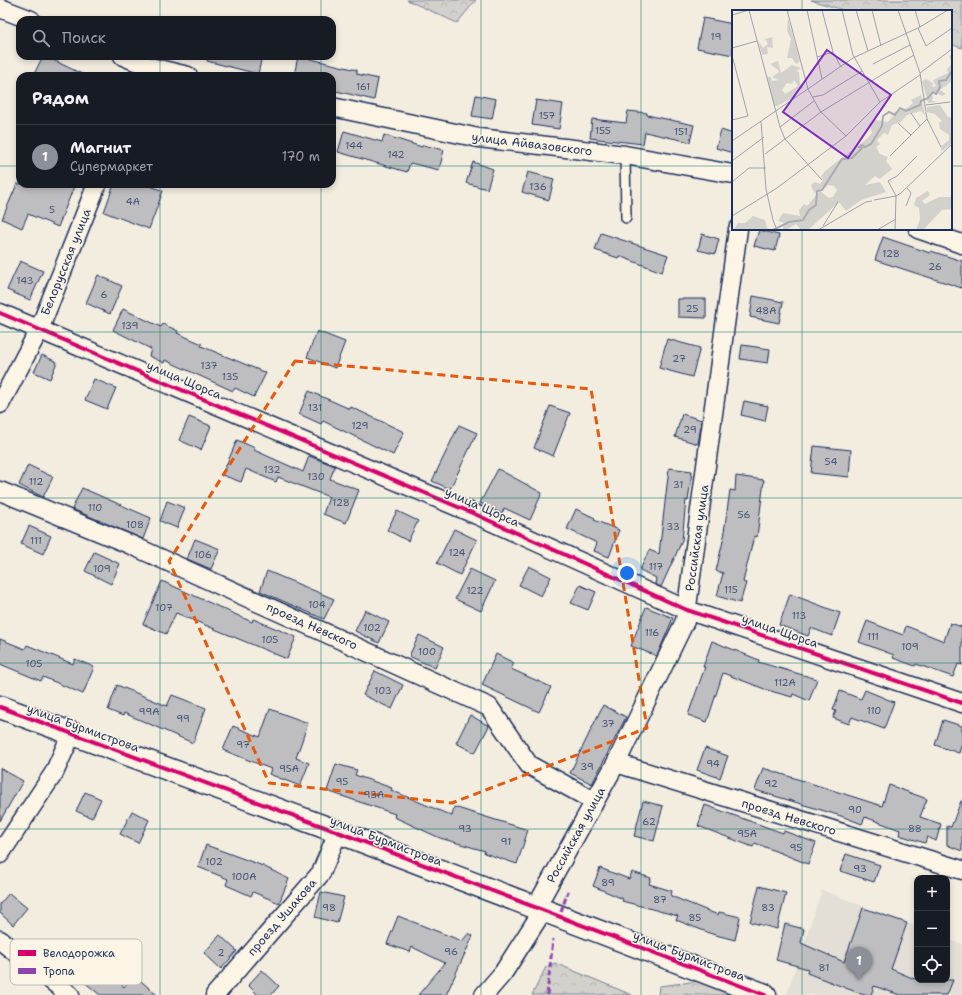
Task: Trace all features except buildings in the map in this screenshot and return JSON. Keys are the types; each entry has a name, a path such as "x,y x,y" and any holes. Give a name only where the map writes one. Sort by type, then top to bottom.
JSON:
{"street":[{"path":"0,8 21,16"},
{"path":"129,60 146,71"},
{"name":"улица Айвазовского","path":"336,108 479,138 625,155 732,174"},
{"name":"Белорусская улица","path":"0,404 39,330 95,188"},
{"name":"Российская улица","path":"484,995 503,973 539,910 594,801 616,763 685,621 738,230"},
{"path":"921,230 962,244"},
{"name":"улица Щорса","path":"0,313 477,515 687,610 962,702"},
{"name":"проезд Невского","path":"0,491 129,544 490,707 529,765 594,801"},
{"name":"улица Бурмистрова","path":"0,708 338,832 765,995"},
{"path":"0,854 54,773 71,734"},
{"name":"проезд Невского","path":"616,763 962,870"},
{"name":"проезд Ушакова","path":"215,995 321,872 338,832"},
{"path":"0,940 10,948"},
{"path":"57,985 70,995"}],"lane":[{"path":"625,155 626,218"}],"highlighted area":[{"path":"295,361 591,389 647,728 452,803 269,783 169,561"}],"shaded area":[{"path":"822,890 914,926 914,983 950,983 950,940 962,944 962,995 792,995 787,993"}],"green space":[{"path":"407,0 476,0 457,23"},
{"path":"811,0 962,0 962,48 952,44 952,10 843,10"},
{"path":"555,963 632,995 532,995 546,967"},
{"path":"700,981 732,995 658,995 659,986"}],"marked path":[{"path":"561,912 568,891"},
{"path":"547,995 553,939"}],"cycle path":[{"path":"0,313 477,515 687,610 962,703"},
{"path":"0,707 338,832 765,995"}],"place":[{"name":"Магнит","path":"859,980"}]}
